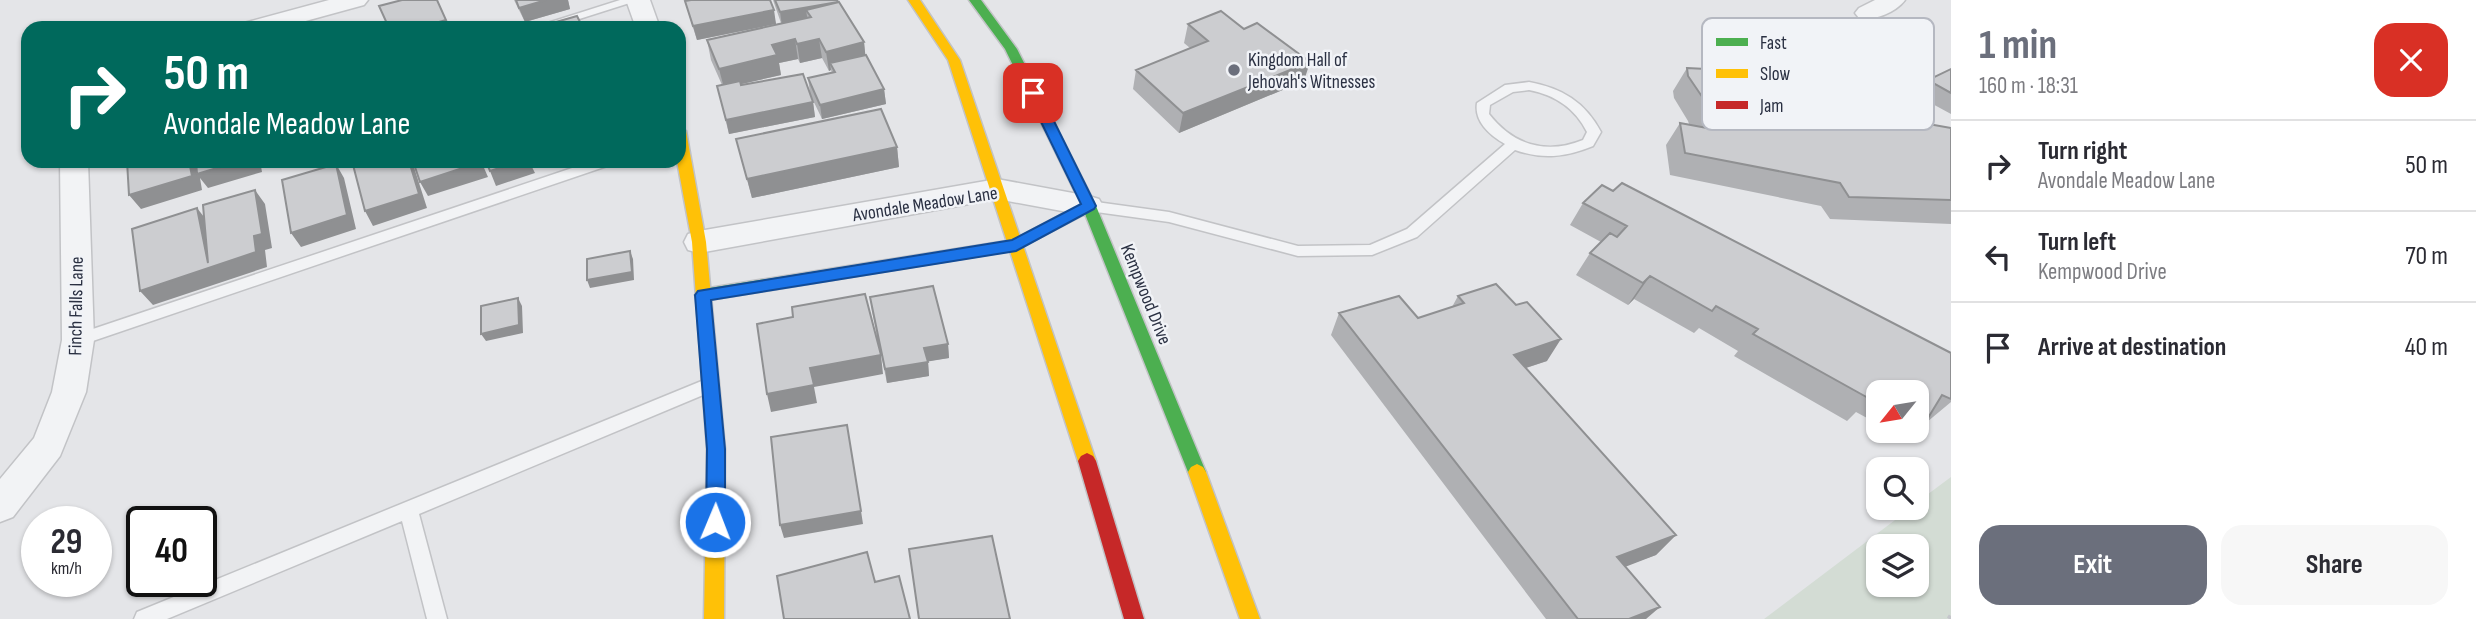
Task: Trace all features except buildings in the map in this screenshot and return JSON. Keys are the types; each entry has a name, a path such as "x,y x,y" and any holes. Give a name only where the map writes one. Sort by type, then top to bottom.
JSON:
{"main road":[{"path":"914,0 954,60 1097,491 1134,619"},
{"name":"Kempwood Drive","path":"975,0 1011,49 1089,206 1194,464 1250,619"},
{"path":"686,168 699,242 716,449 714,619"},
{"path":"703,295 1016,245 1089,206"}],"street":[{"path":"279,21 356,0"},
{"path":"636,0 645,21"},
{"path":"1867,13 1893,0"},
{"name":"Finch Falls Lane","path":"0,506 48,446 69,392 78,340 77,168"},
{"name":"Avondale Meadow Lane","path":"699,242 997,188 1089,206"}],"lane":[{"path":"562,21 636,0"},
{"path":"1510,88 1545,89 1580,109 1594,132 1588,143 1558,154 1531,151 1513,144 1496,132 1482,114 1484,103 1510,88"},
{"path":"1089,206 1169,217 1298,251 1372,250 1412,233 1513,144"},
{"path":"78,340 587,168"},
{"path":"144,619 711,384"},
{"path":"408,508 437,619"}],"shaded area":[{"path":"1951,477 1949,619 1764,619 1866,542 1866,597 1929,597 1929,534 1877,534 1895,520 1929,520 1929,493"}],"traffic: fast":[{"path":"975,0 1011,49 1089,206 1197,472"},
{"path":"703,295 1016,245 1089,206"}],"traffic: slow":[{"path":"914,0 954,60 1087,461"},
{"path":"686,168 699,242 716,449 714,619"},
{"path":"1197,472 1250,619"}],"traffic: jam":[{"path":"1087,461 1134,619"}],"place":[{"name":"Kingdom Hall of Jehovah's Witnesses","path":"1234,70"}],"route":[{"path":"715,522 716,449 703,295 1016,245 1089,206 1033,93"}]}
